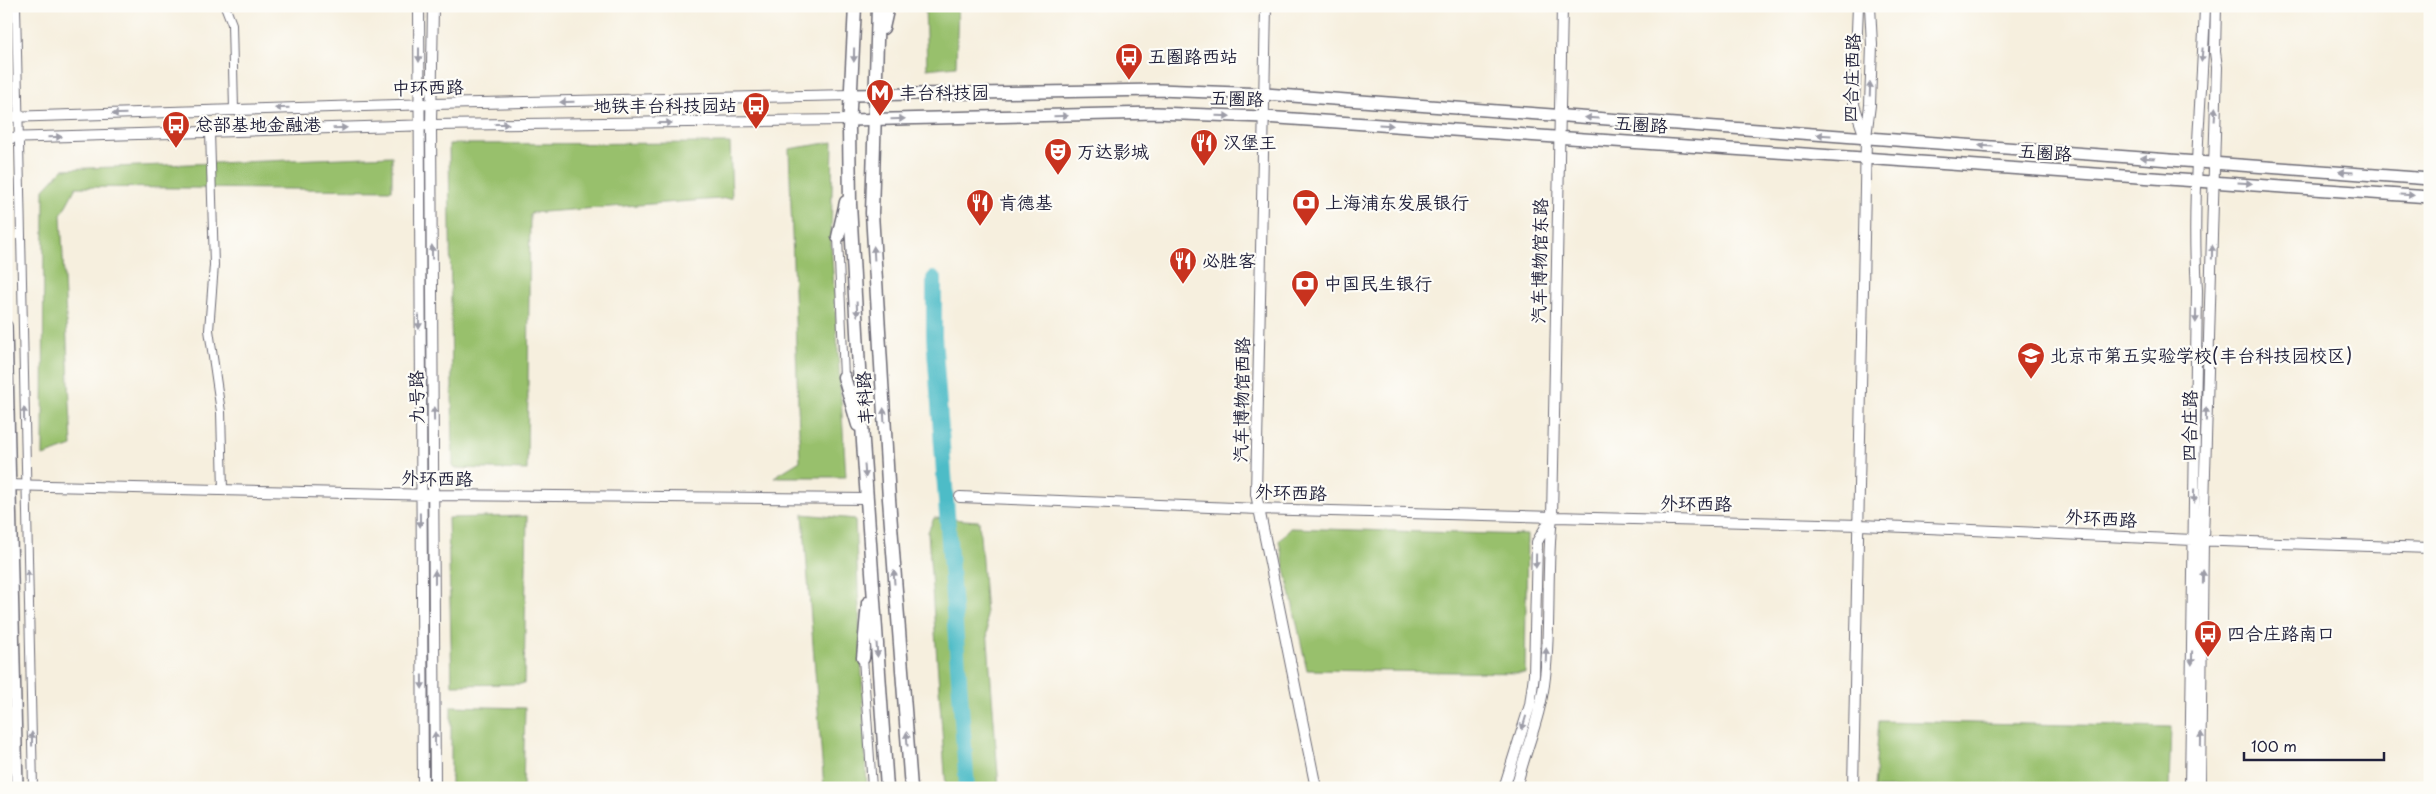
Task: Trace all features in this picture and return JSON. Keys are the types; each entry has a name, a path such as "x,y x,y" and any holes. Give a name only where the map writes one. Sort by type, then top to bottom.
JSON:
{"main road":[{"name":"丰科路","path":"855,6 850,120 850,185 866,499 887,788"},
{"name":"丰科路","path":"878,6 872,214 889,508 911,788"},
{"path":"877,45 888,6"},
{"name":"五圈路","path":"852,95 1158,90 1264,94 2430,179"},
{"name":"五圈路","path":"850,120 1156,113 1264,117 2430,197"},
{"path":"838,237 850,185"},
{"path":"6,326 8,485 17,788"},
{"path":"844,377 863,442"},
{"path":"863,658 867,609 872,581"}],"street":[{"path":"16,6 33,788"},
{"path":"225,6 232,24 234,110"},
{"name":"九号路","path":"419,6 418,125 423,788"},
{"name":"九号路","path":"433,6 431,125 435,495 435,788"},
{"name":"汽车博物馆西路","path":"1266,6 1256,494 1316,788"},
{"name":"汽车博物馆东路","path":"1516,788 1538,719 1545,678 1548,548 1552,516 1562,6"},
{"name":"四合庄西路","path":"1858,6 1854,105 1866,137"},
{"name":"四合庄西路","path":"1866,137 1870,106 1872,62 1870,6"},
{"name":"四合庄路","path":"2200,788 2197,161 2205,6"},
{"name":"四合庄路","path":"2190,788 2198,540 2214,181 2217,68 2214,52 2216,6"},
{"name":"中环西路","path":"6,117 419,104 852,95"},
{"name":"中环西路","path":"6,138 418,125 850,120"},
{"path":"210,132 214,265 209,330 221,412 223,490"},
{"path":"1853,788 1860,524 1866,137"},
{"name":"丰科路","path":"838,237 844,377"},
{"name":"外环西路","path":"8,485 420,495 866,499"},
{"name":"外环西路","path":"960,497 1259,509 1860,524 2198,540 2430,548"},
{"path":"1504,788 1530,705 1534,675 1537,542 1552,516"},
{"path":"863,658 872,788"}],"green space":[{"path":"925,6 958,6 956,66 927,69"},
{"path":"833,142 831,242 846,477 774,477 800,461 789,149"},
{"path":"730,143 732,198 530,213 527,470 453,468 449,144"},
{"path":"392,156 392,190 76,187 61,215 72,446 43,456 44,189 63,169"},
{"path":"803,514 855,519 867,788 824,788"},
{"path":"527,516 524,684 452,685 448,518"},
{"path":"934,518 979,521 999,788 946,788 928,532"},
{"path":"1290,528 1527,535 1525,673 1307,670 1279,541"},
{"path":"451,706 525,708 523,788 451,788"},
{"path":"1879,721 2171,727 2169,788 1874,788"}],"waterway":[{"path":"934,279 934,336 967,788"}],"place":[{"name":"五圈路西站","path":"1129,81"},
{"name":"丰台科技园","path":"880,117"},
{"name":"地铁丰台科技园站","path":"756,130"},
{"name":"总部基地金融港","path":"176,149"},
{"name":"汉堡王","path":"1204,167"},
{"name":"万达影城","path":"1058,176"},
{"name":"肯德基","path":"980,227"},
{"name":"上海浦东发展银行","path":"1306,227"},
{"name":"必胜客","path":"1183,285"},
{"name":"中国民生银行","path":"1305,308"},
{"name":"北京市第五实验学校(丰台科技园校区)","path":"2031,380"},
{"name":"四合庄路南口","path":"2208,658"}]}
